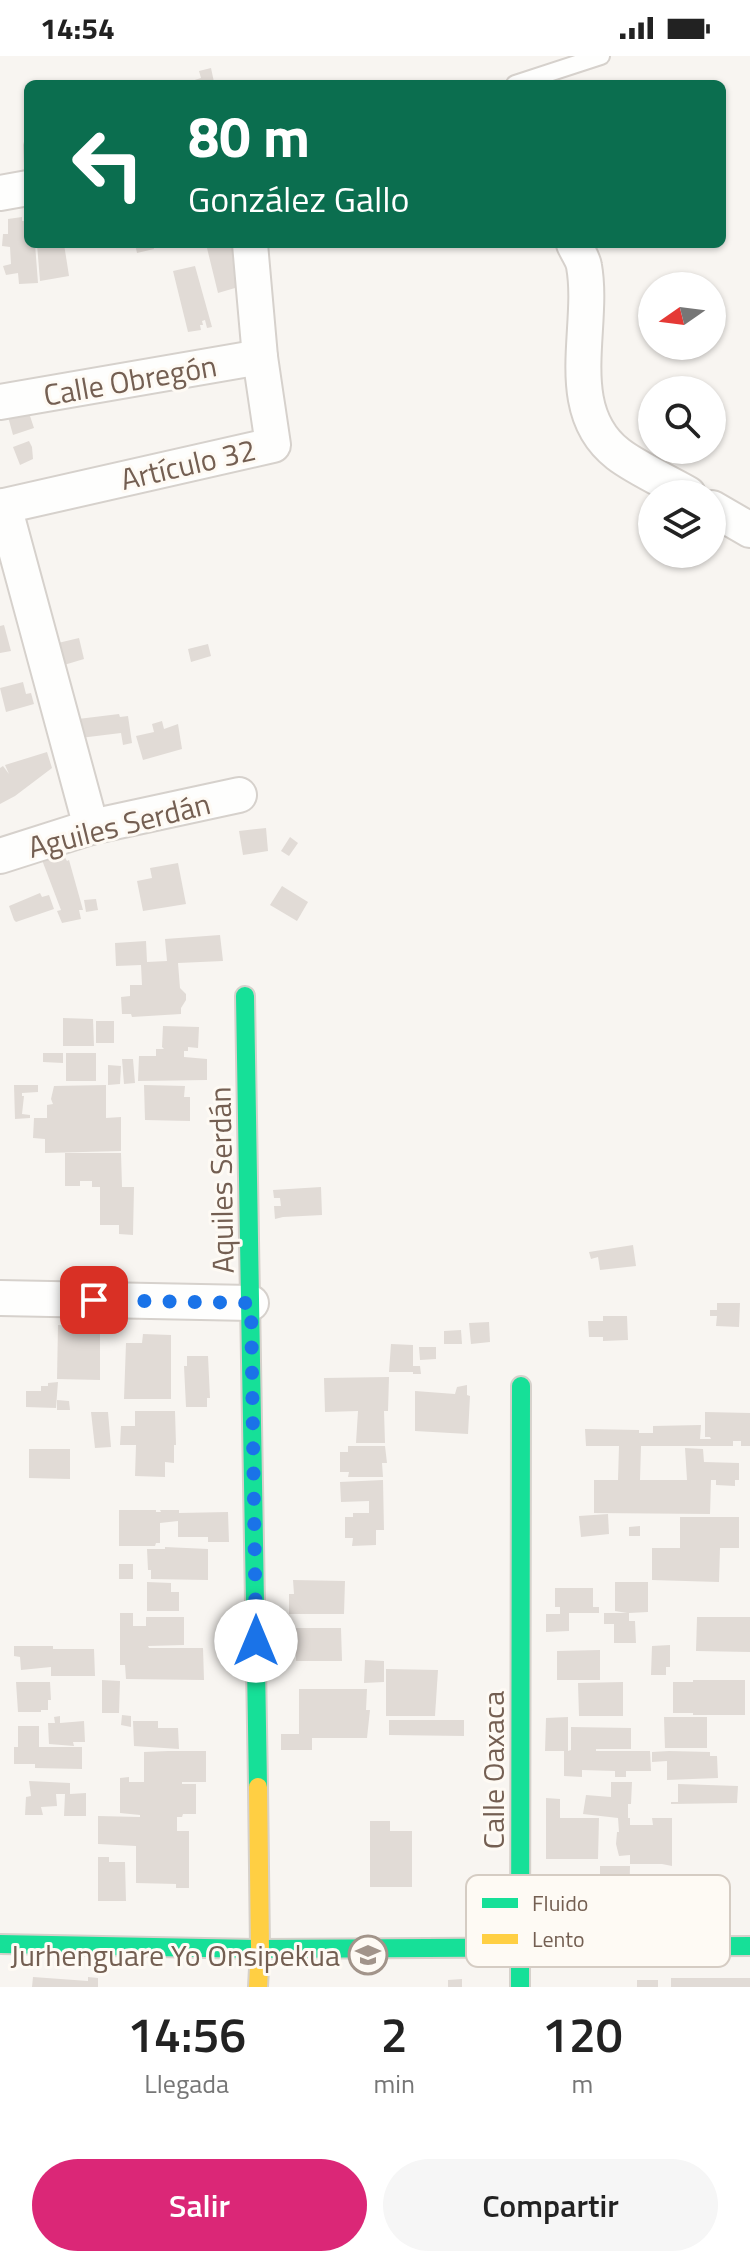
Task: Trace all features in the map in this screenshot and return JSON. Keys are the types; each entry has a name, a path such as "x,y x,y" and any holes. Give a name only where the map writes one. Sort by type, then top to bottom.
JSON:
{"street":[{"path":"0,193 24,189"},
{"name":"Artículo 32","path":"2,506 273,445 260,357 250,248"},
{"path":"576,248 584,264 586,330 582,379 592,425 617,453 664,480"},
{"name":"Calle Obregón","path":"0,402 260,357"},
{"path":"2,506 91,827"},
{"path":"726,516 750,530"},
{"name":"Aguiles Serdán","path":"0,856 91,827 239,795"},
{"name":"Aquiles Serdán","path":"245,996 260,1949 258,1987"},
{"path":"0,1298 251,1303"},
{"name":"Calle Oaxaca","path":"521,1386 521,1875"},
{"path":"0,1944 260,1949 466,1947"},
{"path":"730,1946 750,1946"},
{"name":"Calle Oaxaca","path":"520,1967 520,1987"}],"lane":[{"path":"527,80 601,56"}],"building":[{"path":"211,68 214,80 195,80 201,78 199,71"},
{"path":"22,217 24,221 24,248 35,248 38,283 19,284 18,273 6,275 3,266 11,264 10,247 2,246 3,234 8,234 8,219"},
{"path":"37,248 65,248 69,276 40,281"},
{"path":"136,248 154,248 154,249 137,253"},
{"path":"207,248 248,248 258,295 238,300 235,288 218,293"},
{"path":"195,266 212,327 207,328 205,320 200,325 201,330 188,332 173,271"},
{"path":"27,407 34,428 13,435 7,413"},
{"path":"29,441 33,459 20,465 13,447"},
{"path":"4,625 11,651 0,653 0,626"},
{"path":"79,638 84,659 64,665 58,643"},
{"path":"208,644 211,656 191,662 188,649"},
{"path":"23,682 26,694 31,693 34,704 6,712 0,688"},
{"path":"119,714 120,717 128,716 132,743 123,745 121,733 80,738 78,719"},
{"path":"162,721 164,729 178,724 182,749 143,760 136,736 154,732 152,724"},
{"path":"47,752 52,768 0,804 0,768 3,766 9,774 5,765"},
{"path":"266,828 268,851 243,855 239,831"},
{"path":"290,837 298,843 289,856 281,851"},
{"path":"63,854 69,860 83,910 79,910 81,919 62,923 57,911 61,910 42,860"},
{"path":"178,863 186,904 143,911 137,881 152,878 150,868"},
{"path":"282,886 308,902 297,921 270,905"},
{"path":"40,893 42,897 49,895 54,909 16,922 9,906"},
{"path":"96,899 98,910 86,912 84,900"},
{"path":"220,935 223,961 178,963 180,988 186,994 181,1014 132,1017 131,1014 122,1014 121,997 130,996 130,985 142,985 141,965 116,966 115,943 146,941 147,962 167,961 165,939"},
{"path":"63,1018 93,1019 94,1046 63,1046"},
{"path":"96,1021 114,1021 114,1043 96,1043"},
{"path":"163,1026 199,1027 198,1048 188,1047 184,1057 207,1059 207,1080 138,1081 139,1056 156,1056 156,1049 164,1049"},
{"path":"43,1053 63,1053 63,1063 43,1062"},
{"path":"66,1053 96,1053 96,1081 66,1081"},
{"path":"122,1059 133,1059 135,1083 124,1084"},
{"path":"108,1065 121,1066 120,1084 108,1085"},
{"path":"14,1085 38,1085 38,1092 22,1093 22,1114 30,1115 30,1118 15,1119"},
{"path":"106,1085 106,1118 121,1117 121,1151 45,1153 45,1139 33,1138 34,1118 47,1118 47,1105 53,1104 54,1086"},
{"path":"144,1085 185,1086 184,1097 190,1097 190,1121 145,1120"},
{"path":"65,1153 121,1153 122,1187 134,1187 133,1235 119,1234 119,1225 100,1225 100,1187 92,1187 92,1181 80,1181 80,1186 65,1186"},
{"path":"321,1187 322,1215 275,1219 274,1206 281,1206 280,1198 274,1198 273,1190"},
{"path":"633,1245 636,1266 600,1270 598,1257 591,1259 589,1252"},
{"path":"717,1303 740,1303 739,1327 716,1326 717,1316 710,1316 710,1310 717,1310"},
{"path":"603,1316 627,1316 628,1340 603,1341 603,1337 589,1337 588,1321 603,1321"},
{"path":"489,1322 490,1342 471,1344 469,1323"},
{"path":"58,1325 100,1326 100,1380 57,1379"},
{"path":"461,1330 462,1344 444,1344 444,1331"},
{"path":"143,1334 171,1335 171,1399 124,1399 126,1343 142,1343"},
{"path":"391,1344 413,1345 413,1366 420,1366 421,1374 389,1372"},
{"path":"419,1347 436,1347 436,1359 420,1360"},
{"path":"187,1356 208,1356 210,1398 207,1398 207,1407 186,1407 184,1366 187,1366"},
{"path":"389,1377 388,1411 384,1411 385,1443 356,1443 358,1411 325,1412 324,1378"},
{"path":"58,1382 56,1408 26,1407 26,1391 41,1391 41,1386"},
{"path":"467,1385 467,1395 470,1396 468,1434 415,1431 415,1391 455,1394 457,1387"},
{"path":"57,1400 69,1401 70,1410 57,1410"},
{"path":"135,1411 175,1411 174,1463 165,1462 165,1477 135,1476 136,1445 120,1445 121,1426 135,1426"},
{"path":"91,1412 108,1412 111,1447 95,1448"},
{"path":"705,1412 750,1413 750,1446 741,1446 741,1441 733,1441 733,1446 641,1446 640,1480 687,1480 685,1448 703,1449 704,1462 739,1463 739,1480 735,1480 735,1486 716,1485 716,1480 711,1480 710,1514 594,1513 594,1480 618,1480 619,1446 586,1446 585,1429 653,1433 653,1426 701,1425 700,1439 711,1439 705,1437"},
{"path":"348,1446 385,1446 387,1463 382,1463 383,1477 348,1477 349,1472 340,1472 340,1452 348,1452"},
{"path":"29,1449 70,1449 70,1479 29,1478"},
{"path":"383,1480 384,1530 376,1530 376,1545 352,1546 353,1538 345,1538 345,1517 353,1517 353,1513 369,1513 369,1501 341,1502 340,1482"},
{"path":"119,1510 228,1512 229,1542 208,1542 208,1537 178,1537 178,1521 160,1523 160,1543 155,1546 119,1546"},
{"path":"608,1514 609,1534 581,1537 579,1516"},
{"path":"680,1517 739,1517 739,1548 720,1548 719,1582 652,1580 652,1548 680,1548"},
{"path":"640,1526 640,1536 629,1536 629,1527"},
{"path":"147,1549 208,1549 208,1580 151,1579"},
{"path":"119,1564 133,1564 133,1579 119,1579"},
{"path":"293,1580 345,1581 344,1614 289,1614 289,1594 294,1594"},
{"path":"147,1582 171,1583 171,1592 179,1592 179,1611 147,1611"},
{"path":"615,1582 648,1582 648,1612 629,1613 629,1621 635,1621 636,1643 614,1643 614,1624 604,1624 604,1613 627,1613 615,1611"},
{"path":"555,1588 593,1588 593,1607 599,1607 599,1613 569,1613 569,1631 546,1632 546,1614 560,1614 560,1607 555,1607"},
{"path":"120,1613 133,1613 133,1626 146,1626 146,1617 184,1617 184,1645 148,1646 203,1648 204,1680 126,1679 125,1665 120,1665"},
{"path":"697,1617 750,1617 750,1652 696,1651"},
{"path":"296,1628 341,1628 342,1661 296,1661"},
{"path":"670,1645 670,1667 666,1667 666,1675 651,1675 652,1646"},
{"path":"14,1646 94,1649 95,1676 51,1676 51,1667 21,1670 20,1657 14,1656"},
{"path":"600,1650 600,1680 557,1680 557,1651"},
{"path":"365,1660 384,1661 384,1682 364,1683"},
{"path":"386,1669 438,1670 435,1716 386,1716"},
{"path":"102,1680 120,1681 119,1713 102,1713"},
{"path":"745,1680 745,1715 673,1713 673,1682"},
{"path":"16,1682 50,1682 48,1710 18,1712"},
{"path":"623,1682 623,1716 579,1716 578,1683"},
{"path":"299,1689 367,1689 366,1710 370,1710 367,1738 312,1738 312,1750 281,1750 281,1734 299,1734"},
{"path":"122,1715 131,1716 131,1727 121,1725"},
{"path":"60,1716 60,1723 84,1721 85,1742 73,1742 74,1746 49,1744 48,1723 55,1723 54,1717"},
{"path":"568,1717 568,1751 571,1750 571,1727 631,1728 631,1749 596,1751 650,1751 651,1771 626,1771 626,1777 615,1777 615,1771 582,1770 582,1777 564,1776 564,1751 545,1751 546,1718"},
{"path":"664,1717 707,1717 707,1748 665,1748"},
{"path":"389,1720 464,1720 464,1736 389,1735"},
{"path":"133,1721 158,1721 158,1728 178,1728 179,1749 134,1746"},
{"path":"18,1726 39,1726 39,1747 82,1747 82,1769 35,1768 35,1764 14,1764"},
{"path":"206,1751 206,1782 182,1782 196,1784 196,1814 177,1817 177,1831 189,1831 189,1888 176,1888 176,1884 136,1883 136,1846 98,1844 98,1816 140,1817 120,1813 120,1778 129,1777 129,1782 144,1782 144,1752"},
{"path":"652,1752 710,1752 710,1756 717,1756 718,1778 667,1780 667,1761 652,1762"},
{"path":"29,1781 70,1783 70,1794 86,1793 86,1816 64,1816 65,1794 56,1794 57,1806 41,1807 43,1815 25,1815 26,1797 31,1796"},
{"path":"611,1782 632,1782 631,1804 628,1804 630,1825 653,1825 652,1818 672,1818 672,1866 630,1864 630,1855 619,1856 616,1844 618,1818 583,1814 586,1795 611,1797"},
{"path":"678,1784 738,1786 737,1803 671,1804 678,1802"},
{"path":"546,1798 560,1799 560,1818 599,1818 598,1859 546,1859"},
{"path":"370,1821 390,1821 390,1831 412,1831 412,1887 370,1887"},
{"path":"98,1857 109,1857 109,1862 125,1862 126,1901 98,1901"},
{"path":"600,1866 630,1866 630,1875 600,1875"},
{"path":"33,1977 88,1981 88,1977 98,1978 98,1987 32,1987"},
{"path":"671,1978 750,1978 750,1987 671,1987"},
{"path":"462,1979 462,1987 448,1987 448,1980"},
{"path":"637,1980 658,1980 658,1987 637,1987"}],"traffic: fast":[{"path":"245,996 258,1787"},
{"path":"520,1875 521,1386"},
{"path":"0,1944 260,1949 466,1948"},
{"path":"730,1946 750,1946"},
{"path":"520,1967 520,1987"}],"traffic: slow":[{"path":"258,1787 258,1987"}],"place":[{"name":"Jurhenguare Yo Onsipekua","path":"368,1955"}],"route":[{"path":"94,1300 251,1303 256,1641"}]}
